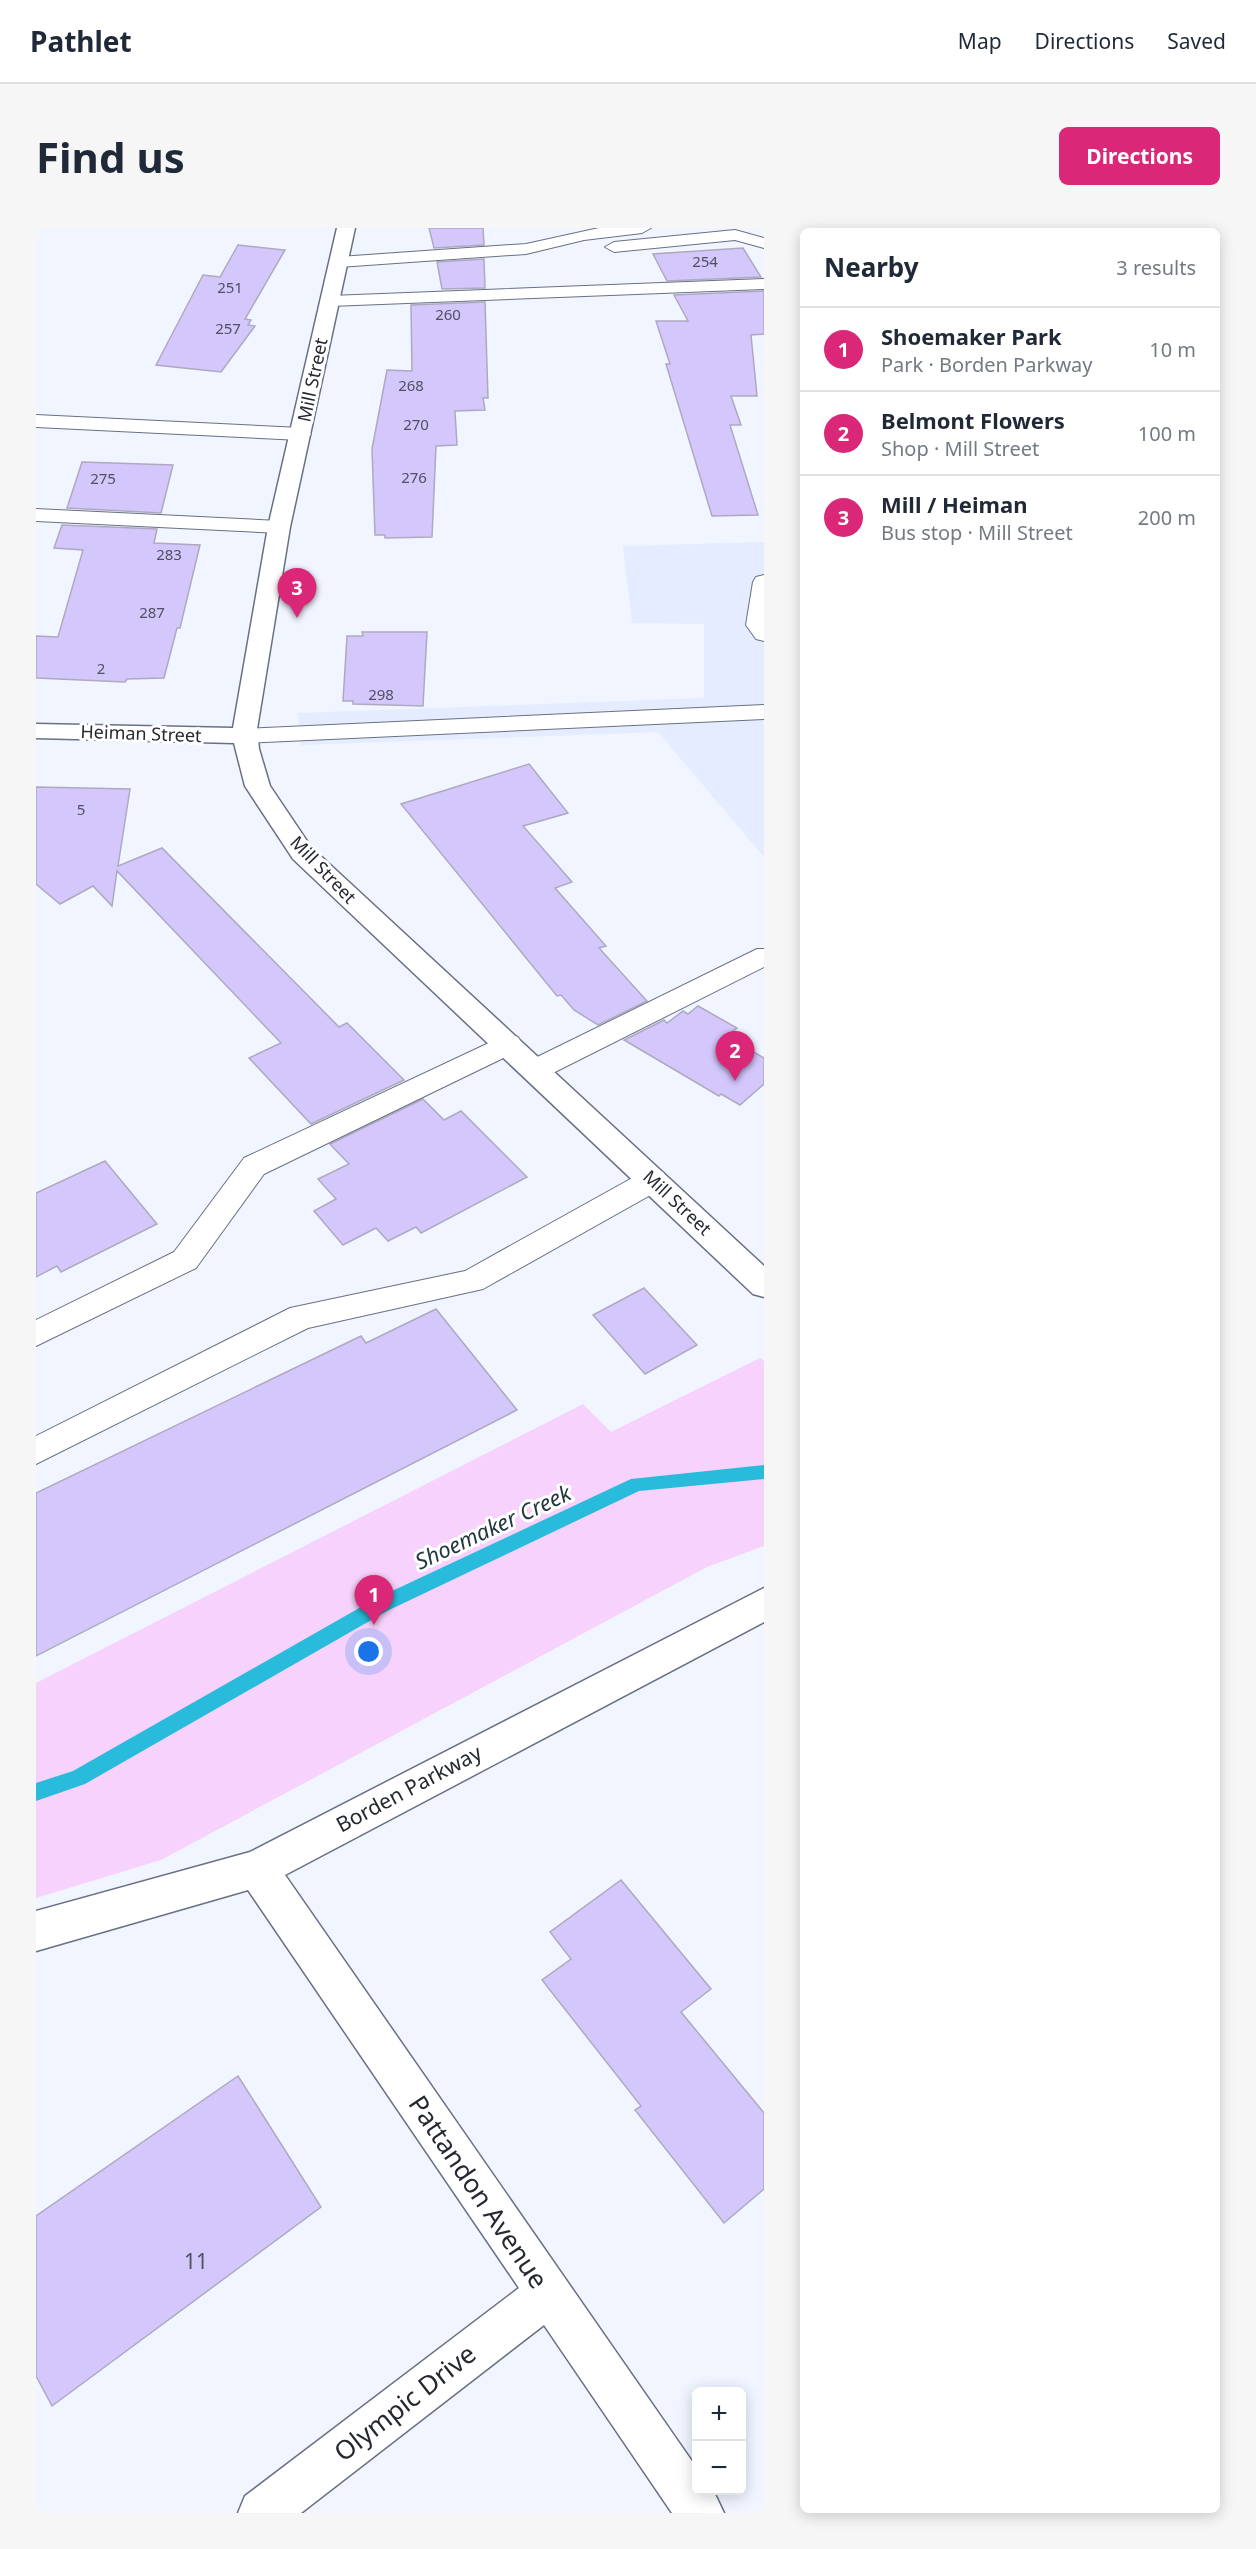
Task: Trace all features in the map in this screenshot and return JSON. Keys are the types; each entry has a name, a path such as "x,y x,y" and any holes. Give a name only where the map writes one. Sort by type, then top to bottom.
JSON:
{"street":[{"name":"Mill Street","path":"346,228 279,527 246,712 245,736 252,779 302,853 764,1285"},
{"name":"Heiman Street","path":"36,731 245,736"},
{"name":"Borden Parkway","path":"36,1931 257,1869 764,1604"},
{"name":"Pattandon Avenue","path":"257,1869 547,2294 700,2513"},
{"name":"Olympic Drive","path":"262,2513 547,2294"}],"lane":[{"path":"526,249 584,235 642,228"},
{"path":"339,262 526,249 639,246 735,235 764,243"},
{"path":"330,301 764,284"},
{"path":"36,421 301,434"},
{"path":"36,515 279,527"},
{"path":"764,582 757,625 764,634"},
{"path":"245,736 764,712"},
{"path":"536,1070 757,958 764,958"},
{"path":"36,1334 185,1260 254,1167 508,1044"},
{"path":"36,1451 301,1317 472,1281 653,1180"}],"shaded area":[{"path":"764,542 764,857 658,732 301,745 298,713 704,698 704,624 632,623 623,546"},
{"path":"760,1358 764,1361 764,1546 707,1567 161,1860 36,1898 36,1683 583,1404 611,1432"}],"building":[{"path":"429,228 483,228 484,245 434,248"},
{"path":"238,245 285,250 245,319 251,320 248,325 255,326 221,372 156,365 203,275 220,277"},
{"path":"743,248 761,277 667,281 653,254"},
{"path":"484,259 485,288 442,289 437,262"},
{"path":"764,291 764,334 751,335 757,396 731,396 741,425 730,425 758,515 712,516 666,364 670,364 656,321 688,321 674,295"},
{"path":"485,302 488,398 483,398 485,410 455,411 457,445 436,446 432,537 385,538 385,535 375,535 372,449 387,370 412,371 411,305"},
{"path":"82,462 173,465 161,513 67,508"},
{"path":"62,525 157,529 154,543 200,545 180,628 177,628 164,678 127,679 125,682 36,678 36,636 58,637 83,550 54,548"},
{"path":"362,632 427,632 423,706 353,704 353,701 343,701 347,636 363,636"},
{"path":"529,764 568,813 523,826 572,882 555,888 606,946 599,948 647,1001 598,1025 574,1010 561,995 557,996 401,804"},
{"path":"36,787 130,789 118,866 162,848 339,1027 347,1023 404,1080 311,1124 249,1058 281,1043 117,871 112,906 93,886 60,904 36,884"},
{"path":"698,1006 737,1028 727,1036 764,1058 764,1084 740,1105 721,1094 719,1096 624,1040 664,1020 667,1023 683,1011 688,1014"},
{"path":"423,1099 444,1120 461,1111 527,1177 421,1233 416,1227 388,1241 376,1228 343,1245 314,1211 336,1199 318,1179 349,1164 330,1144"},
{"path":"105,1161 157,1224 61,1272 57,1266 36,1277 36,1193"},
{"path":"644,1288 697,1345 645,1374 593,1315"},
{"path":"436,1309 517,1410 36,1656 36,1493 361,1336 366,1343"},
{"path":"621,1880 711,1989 681,2012 764,2113 764,2189 724,2223 635,2110 641,2106 542,1980 571,1959 550,1932"},
{"path":"238,2076 321,2207 52,2406 36,2376 36,2216"}],"waterway":[{"name":"Shoemaker Creek","path":"36,1792 78,1778 381,1605 637,1484 764,1472"}],"place":[{"name":"Mill / Heiman","path":"297,618"},
{"name":"Belmont Flowers","path":"735,1081"},
{"name":"Shoemaker Park","path":"374,1625"}]}
